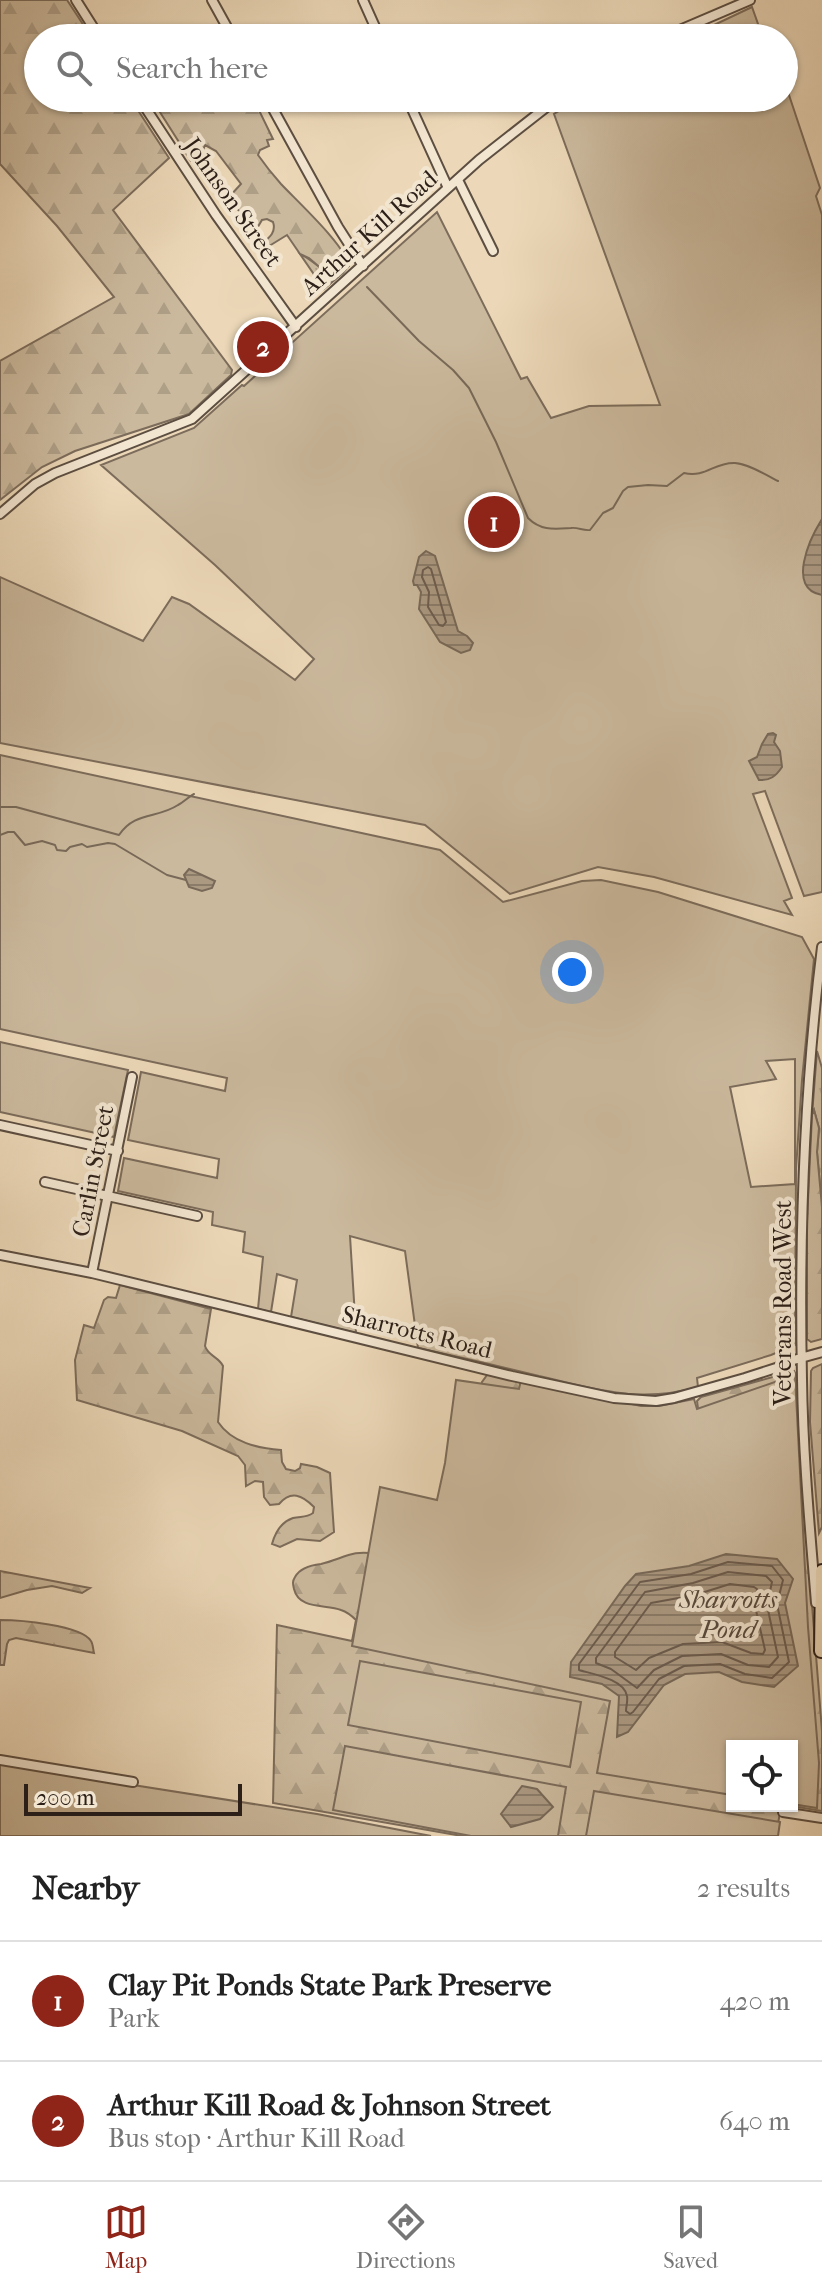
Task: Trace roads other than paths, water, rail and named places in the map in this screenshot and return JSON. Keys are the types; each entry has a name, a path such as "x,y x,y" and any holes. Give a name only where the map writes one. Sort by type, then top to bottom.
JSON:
{"highway":[{"path":"821,1651 822,1571"}],"street":[{"path":"76,0 91,24"},
{"path":"212,0 225,24"},
{"path":"363,0 374,24"},
{"path":"694,24 750,0"},
{"name":"Johnson Street","path":"148,112 216,215 296,327"},
{"path":"275,112 363,266"},
{"path":"414,112 448,188"},
{"name":"Arthur Kill Road","path":"0,514 35,484 55,473 192,419 501,141 539,112"},
{"path":"458,180 493,251"},
{"name":"Veterans Road West","path":"822,947 805,1136 802,1228 806,1470 822,1660"},
{"name":"Carlin Street","path":"92,1273 132,1077"},
{"path":"0,1125 118,1151"},
{"path":"45,1182 197,1216"},
{"name":"Sharrotts Road","path":"0,1255 92,1273 614,1398 656,1401 674,1398 817,1353"},
{"path":"0,1760 133,1782"},
{"path":"783,1812 822,1818"}],"water":[{"path":"822,519 822,595 811,591 803,573 807,550"},
{"path":"426,551 435,556 458,631 473,643 470,650 461,653 440,642 419,609 421,592 413,581 419,557"},
{"path":"773,733 782,767 772,777 759,780 749,761 757,757 768,734"},
{"path":"189,869 215,881 212,888 202,891 189,887 184,875"},
{"name":"Sharrotts Pond","path":"726,1554 777,1559 793,1579 785,1603 798,1666 774,1687 742,1682 719,1672 685,1674 664,1685 628,1732 617,1737 619,1696 602,1684 570,1677 571,1662 636,1574 689,1566"},
{"path":"522,1786 537,1789 553,1807 540,1819 511,1827 501,1814"}],"waterway":[{"path":"367,287 469,388 528,518 538,525 590,530 603,513 613,508 628,487 667,486 684,473 698,473 728,463 746,465 778,481"},
{"path":"0,807 16,807 119,835 132,822 170,809 194,794"},
{"path":"0,835 14,832 25,845 42,841 55,845 57,850 66,851 82,844 87,847 115,844 167,875 186,880"}],"place":[{"name":"Arthur Kill Road & Johnson Street","path":"263,347"},
{"name":"Clay Pit Ponds State Park Preserve","path":"494,522"}]}
